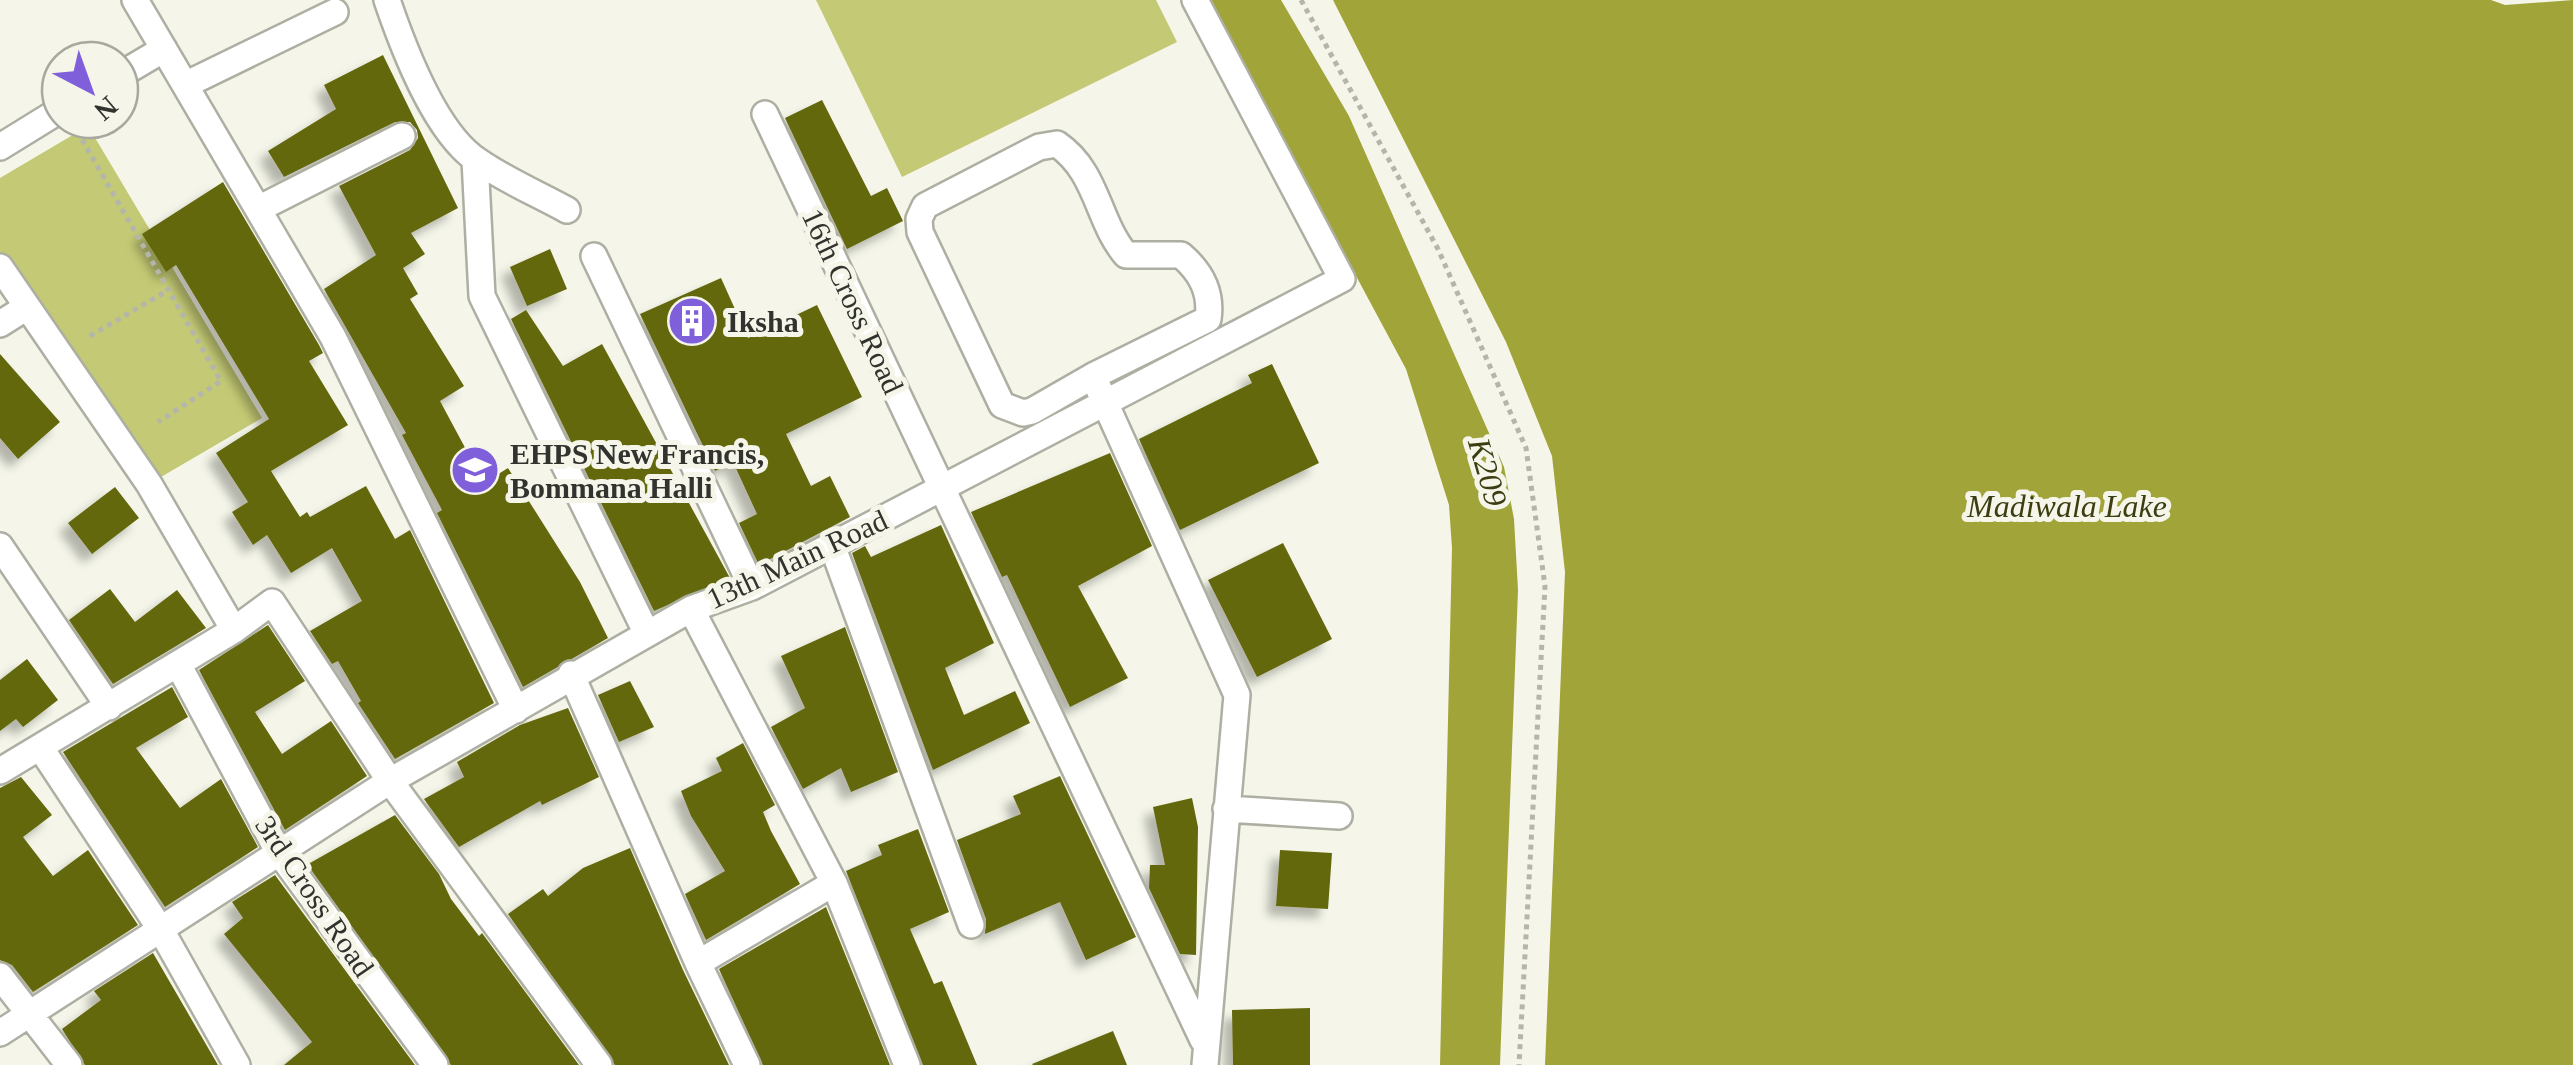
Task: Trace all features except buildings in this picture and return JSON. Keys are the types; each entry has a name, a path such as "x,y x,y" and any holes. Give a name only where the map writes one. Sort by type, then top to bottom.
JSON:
{"street":[{"path":"135,0 333,338 516,710"},
{"path":"386,0 411,70 474,160 567,210"},
{"name":"13th Main Road","path":"0,1033 390,781 516,710 571,674 691,609 752,587 1342,279 1195,0"},
{"path":"185,84 335,12"},
{"path":"140,64 164,50"},
{"name":"16th Cross Road","path":"764,114 1205,1054"},
{"path":"0,147 40,122"},
{"path":"258,209 402,136"},
{"path":"1057,144 1096,190 1117,244 1126,255 1181,255 1196,267 1211,302 1208,318 1092,376 1023,413 1002,405 920,232 924,206 1040,147 1057,144"},
{"path":"474,160 482,296 647,634"},
{"path":"594,256 752,587"},
{"path":"0,267 149,484 234,630"},
{"path":"0,324 27,306"},
{"path":"1092,376 1236,695 1205,1054"},
{"path":"0,546 109,707"},
{"path":"832,546 971,925"},
{"path":"0,771 179,666 272,602 390,781 599,1065"},
{"path":"691,609 834,883 907,1065"},
{"name":"3rd Cross Road","path":"179,666 278,852 435,1065"},
{"path":"571,674 747,1065"},
{"path":"40,747 161,930 237,1065"},
{"path":"1226,809 1338,816"},
{"path":"698,963 834,883"},
{"path":"0,976 69,1065"}],"path":[{"path":"1300,0 1438,248 1526,448 1546,586 1520,1065"},
{"path":"81,140 220,381 158,422"},
{"path":"90,336 166,292"}],"green space":[{"path":"816,0 1156,0 1177,42 902,177"},
{"path":"64,140 96,140 262,418 149,484 0,255 0,178"}],"water":[{"name":"K209","path":"1208,0 1281,0 1349,116 1504,467 1514,519 1518,590 1500,1065 1440,1065 1452,548 1449,505 1406,369"},
{"name":"Madiwala Lake","path":"1333,0 2491,0 2505,5 2573,0 2573,1065 1545,1065 1565,572 1552,456 1506,342"}],"place":[{"name":"Iksha","path":"692,321"},
{"name":"EHPS New Francis, Bommana Halli","path":"475,470"}]}
